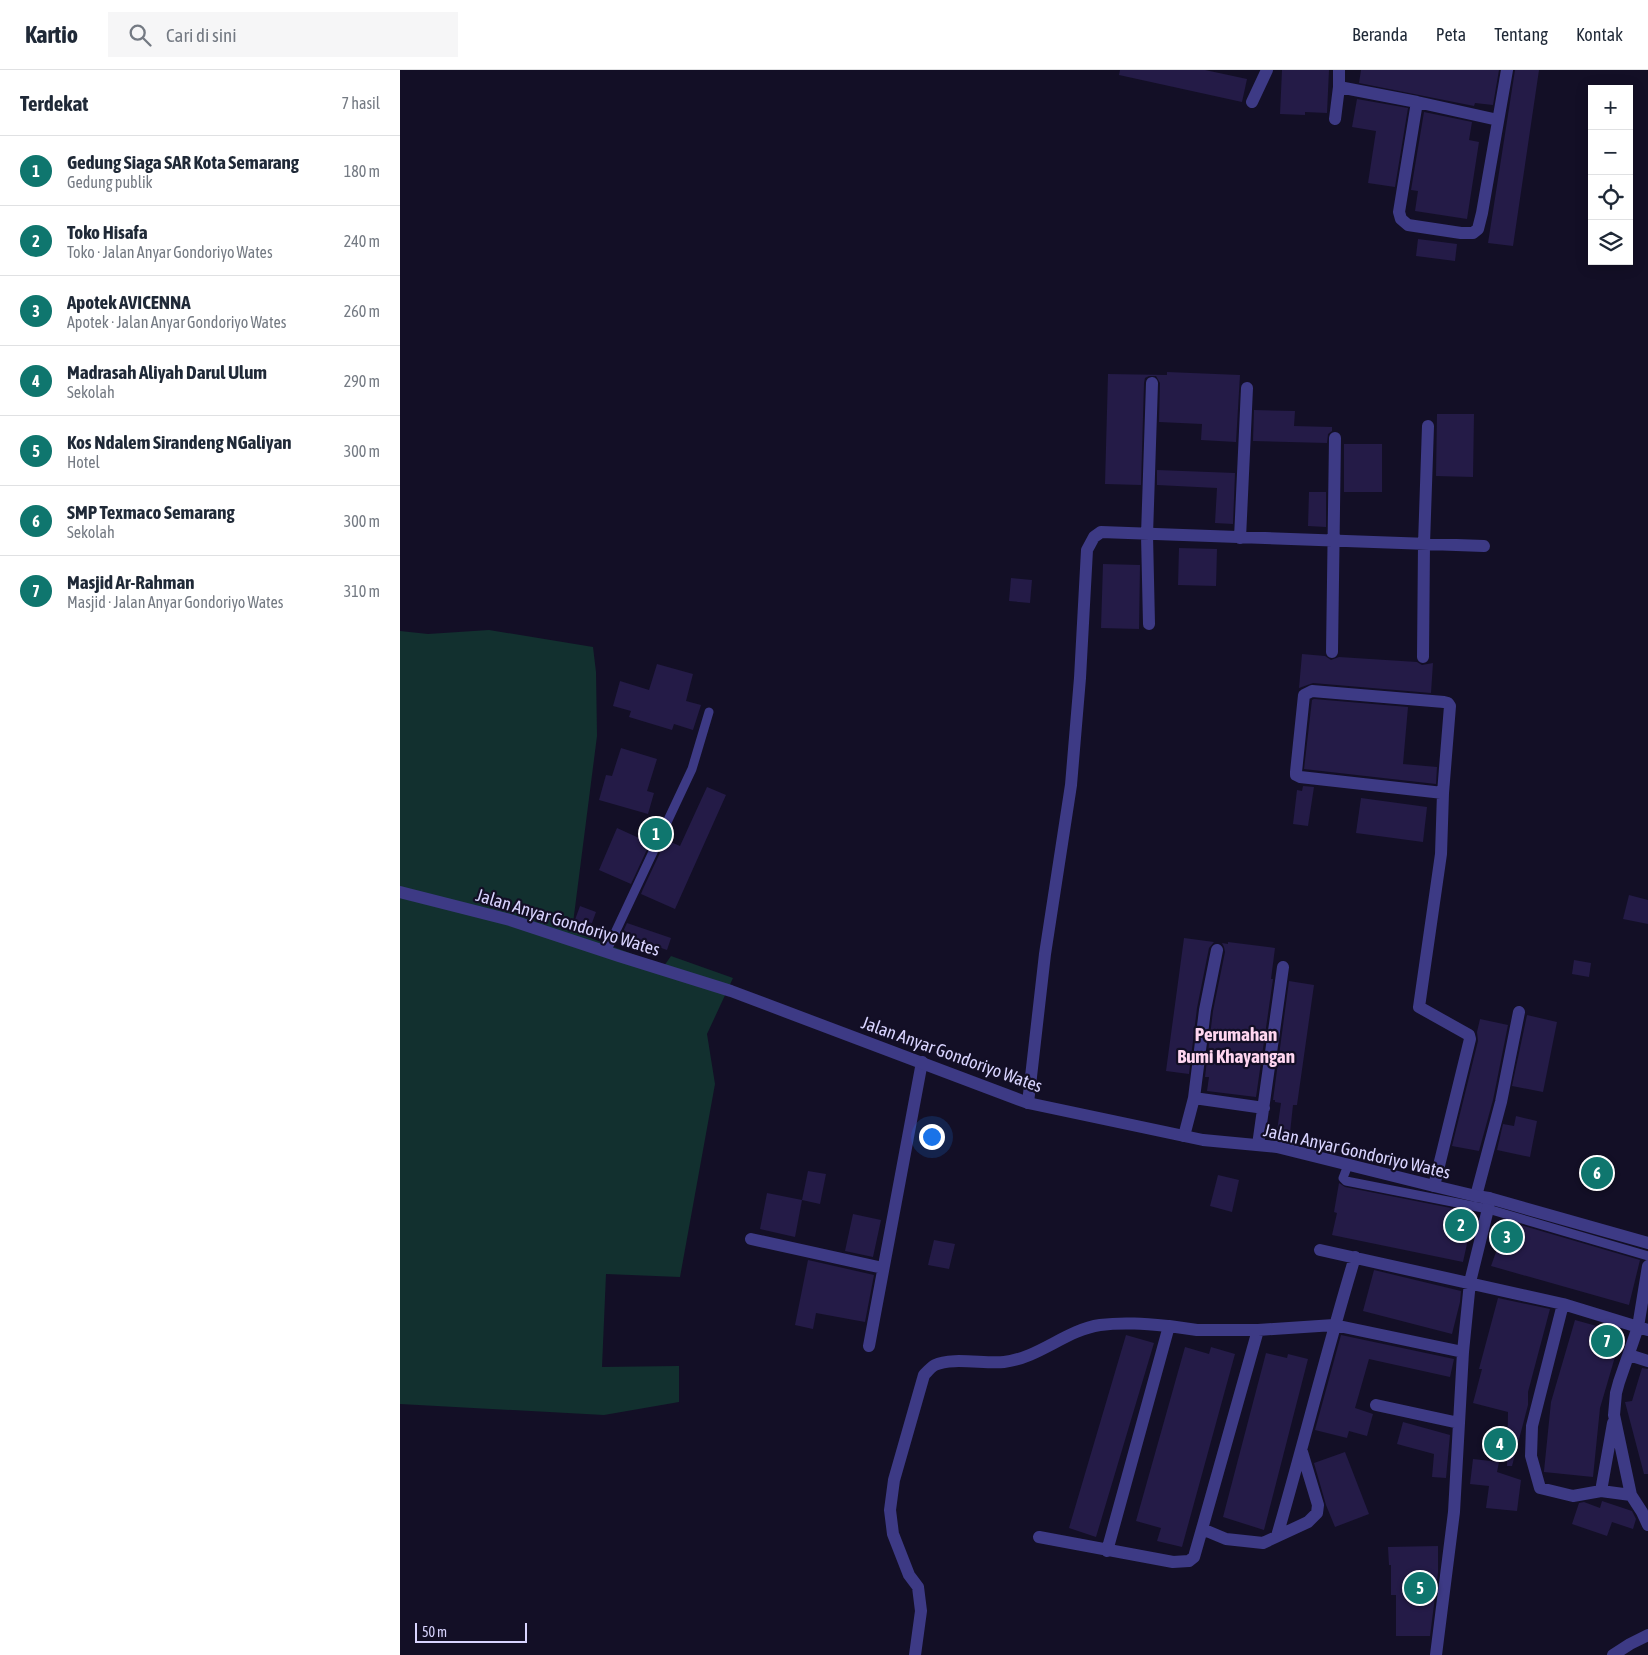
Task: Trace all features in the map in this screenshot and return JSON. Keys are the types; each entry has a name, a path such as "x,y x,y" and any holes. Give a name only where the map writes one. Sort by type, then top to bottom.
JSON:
{"street":[{"path":"1252,102 1266,70"},
{"path":"1335,120 1339,70"},
{"path":"1416,102 1399,212 1401,218 1408,225 1473,233 1478,230 1482,213 1507,70"},
{"path":"1339,87 1498,120"},
{"path":"1148,624 1147,535 1152,383"},
{"path":"1240,538 1246,388"},
{"path":"1423,657 1428,426"},
{"path":"1332,652 1335,438"},
{"path":"1028,1103 1045,954 1071,786 1080,678 1087,550 1094,537 1101,532 1484,546"},
{"path":"1434,1186 1470,1038 1469,1034 1419,1007 1441,854 1443,793 1450,706 1448,703 1312,691 1304,695 1296,772 1300,777 1443,793"},
{"name":"Jalan Anyar Gondoriyo Wates","path":"400,892 510,920 732,991 1028,1103 1203,1140 1277,1147 1476,1196 1488,1203 1648,1243"},
{"path":"1184,1136 1194,1098 1205,1010 1217,950"},
{"path":"1258,1144 1283,968"},
{"path":"1476,1196 1501,1102 1519,1012"},
{"path":"869,1346 922,1062"},
{"path":"1194,1098 1264,1108"},
{"path":"1436,1655 1454,1512 1463,1352 1470,1282 1488,1203"},
{"path":"751,1239 883,1268"},
{"path":"1320,1250 1563,1304 1643,1329"},
{"path":"1277,1536 1302,1452 1334,1325 1355,1257"},
{"path":"1601,1491 1614,1416 1616,1393 1629,1355 1643,1329 1648,1266"},
{"path":"1563,1304 1532,1426 1531,1456 1540,1488 1573,1496 1601,1491 1631,1495"},
{"path":"915,1655 921,1611 918,1587 909,1575 893,1534 890,1510 894,1480 924,1376 934,1366 947,1362 1005,1362 1046,1348 1072,1334 1098,1325 1128,1322 1197,1330 1258,1330 1334,1325 1463,1352"},
{"path":"1107,1551 1169,1326"},
{"path":"1039,1537 1164,1562 1189,1562 1194,1557 1258,1330"},
{"path":"1629,1355 1648,1361"},
{"path":"1376,1405 1459,1423"},
{"path":"1614,1416 1631,1495 1648,1525"},
{"path":"1202,1529 1226,1539 1263,1543 1308,1522 1316,1513 1318,1505 1302,1452"},
{"path":"1613,1655 1630,1644 1648,1636"}],"lane":[{"path":"606,952 692,769 709,712"},
{"path":"1348,1165 1343,1178 1346,1181 1488,1203 1648,1256"}],"green space":[{"path":"489,630 593,647 596,672 597,736 572,931 664,966 671,956 733,978 707,1034 715,1084 680,1277 606,1274 602,1367 679,1366 679,1402 604,1415 400,1404 400,631 428,634"}],"building":[{"path":"1120,70 1205,70 1247,79 1242,102 1119,75"},
{"path":"1282,70 1329,70 1327,113 1305,112 1305,115 1280,114"},
{"path":"1361,70 1499,70 1493,105 1475,103 1474,106 1359,83"},
{"path":"1515,70 1539,70 1513,246 1488,243"},
{"path":"1357,99 1408,108 1395,187 1368,183 1376,131 1352,127"},
{"path":"1424,112 1472,122 1469,140 1479,142 1467,219 1415,211 1418,191 1411,190"},
{"path":"1418,239 1457,244 1455,261 1416,256"},
{"path":"1167,372 1240,375 1236,442 1201,440 1202,424 1159,422 1160,383 1156,376 1149,376 1145,378 1144,383 1141,485 1105,484 1108,374 1167,375"},
{"path":"1254,410 1295,411 1294,426 1332,427 1332,431 1328,434 1327,443 1253,441"},
{"path":"1437,414 1474,414 1473,477 1436,476"},
{"path":"1344,444 1382,444 1382,492 1344,492"},
{"path":"1157,470 1235,473 1233,524 1215,523 1217,488 1157,485"},
{"path":"1309,492 1326,492 1326,527 1308,526"},
{"path":"1179,548 1217,549 1216,586 1178,585"},
{"path":"1103,564 1140,565 1139,629 1101,628"},
{"path":"1011,578 1032,580 1030,603 1009,601"},
{"path":"1302,654 1325,656 1331,660 1339,657 1417,662 1422,665 1433,663 1431,693 1313,683 1299,688"},
{"path":"657,664 693,674 686,701 701,705 693,730 674,724 672,730 629,717 631,711 613,706 620,681 649,690"},
{"path":"1312,700 1408,707 1403,764 1437,767 1436,784 1304,769"},
{"path":"621,748 657,759 647,791 654,793 648,814 599,800 606,775 612,776"},
{"path":"1303,786 1314,787 1308,826 1293,824 1297,790 1302,791"},
{"path":"707,787 726,795 675,909 641,894 666,840 680,846"},
{"path":"1361,798 1427,807 1423,842 1356,833"},
{"path":"617,828 650,843 631,884 599,870"},
{"path":"1629,895 1648,900 1648,924 1623,919"},
{"path":"580,906 596,912 592,923 587,922 584,932 572,928"},
{"path":"627,923 671,938 667,950 622,934"},
{"path":"1184,938 1214,942 1209,948 1197,1008 1189,1074 1166,1071"},
{"path":"1228,942 1275,948 1271,979 1273,979 1256,1097 1207,1091 1209,1077 1205,1077 1213,1011 1225,952 1222,943 1228,944"},
{"path":"1574,960 1591,963 1589,977 1572,974"},
{"path":"1289,981 1314,985 1297,1105 1293,1105 1290,1133 1277,1131 1281,1103 1273,1100"},
{"path":"1527,1015 1557,1022 1543,1092 1512,1086"},
{"path":"1480,1019 1508,1025 1493,1100 1479,1151 1452,1146 1478,1041 1477,1032"},
{"path":"1516,1116 1537,1121 1530,1157 1497,1150 1503,1124 1514,1126"},
{"path":"808,1171 826,1174 820,1204 802,1200"},
{"path":"1218,1175 1239,1180 1232,1212 1210,1206"},
{"path":"1339,1183 1345,1187 1471,1212 1465,1238 1468,1239 1463,1262 1332,1235 1337,1213 1334,1212"},
{"path":"767,1193 802,1200 795,1237 760,1229"},
{"path":"853,1214 881,1220 873,1257 845,1251"},
{"path":"1507,1221 1640,1260 1629,1305 1491,1266"},
{"path":"934,1240 955,1244 949,1269 928,1265"},
{"path":"808,1260 874,1275 865,1322 816,1313 813,1329 795,1325"},
{"path":"1374,1270 1461,1291 1452,1334 1363,1311"},
{"path":"1498,1298 1550,1309 1528,1392 1528,1405 1512,1466 1507,1466 1508,1412 1473,1403 1482,1369 1479,1369"},
{"path":"1575,1320 1622,1333 1600,1408 1593,1477 1544,1472 1551,1402"},
{"path":"1126,1335 1154,1343 1096,1537 1069,1528"},
{"path":"1341,1335 1454,1359 1450,1377 1369,1359 1355,1408 1373,1414 1367,1436 1349,1431 1347,1438 1315,1430"},
{"path":"1185,1347 1209,1354 1211,1347 1235,1354 1182,1547 1157,1541 1161,1528 1136,1521"},
{"path":"1266,1353 1287,1358 1288,1354 1308,1359 1264,1530 1223,1517"},
{"path":"1642,1368 1648,1369 1648,1474 1644,1474 1625,1402 1632,1401"},
{"path":"1403,1422 1450,1435 1446,1478 1432,1477 1434,1454 1397,1444"},
{"path":"1345,1452 1369,1514 1335,1527 1326,1505 1314,1463"},
{"path":"1473,1459 1499,1462 1497,1472 1521,1480 1517,1511 1486,1508 1489,1486 1470,1484"},
{"path":"1602,1501 1632,1511 1636,1519 1633,1529 1612,1522 1607,1536 1572,1524 1579,1503 1584,1502 1600,1508"},
{"path":"1438,1546 1438,1573 1430,1636 1396,1636 1396,1595 1391,1595 1391,1565 1389,1565 1388,1547"}],"place":[{"name":"Gedung Siaga SAR Kota Semarang","path":"656,834"},
{"name":"SMP Texmaco Semarang","path":"1597,1173"},
{"name":"Toko Hisafa","path":"1461,1225"},
{"name":"Apotek AVICENNA","path":"1507,1237"},
{"name":"Masjid Ar-Rahman","path":"1607,1341"},
{"name":"Madrasah Aliyah Darul Ulum","path":"1500,1444"},
{"name":"Kos Ndalem Sirandeng NGaliyan","path":"1420,1588"}],"district":[{"name":"Perumahan Bumi Khayangan","path":"1236,1045"}]}
